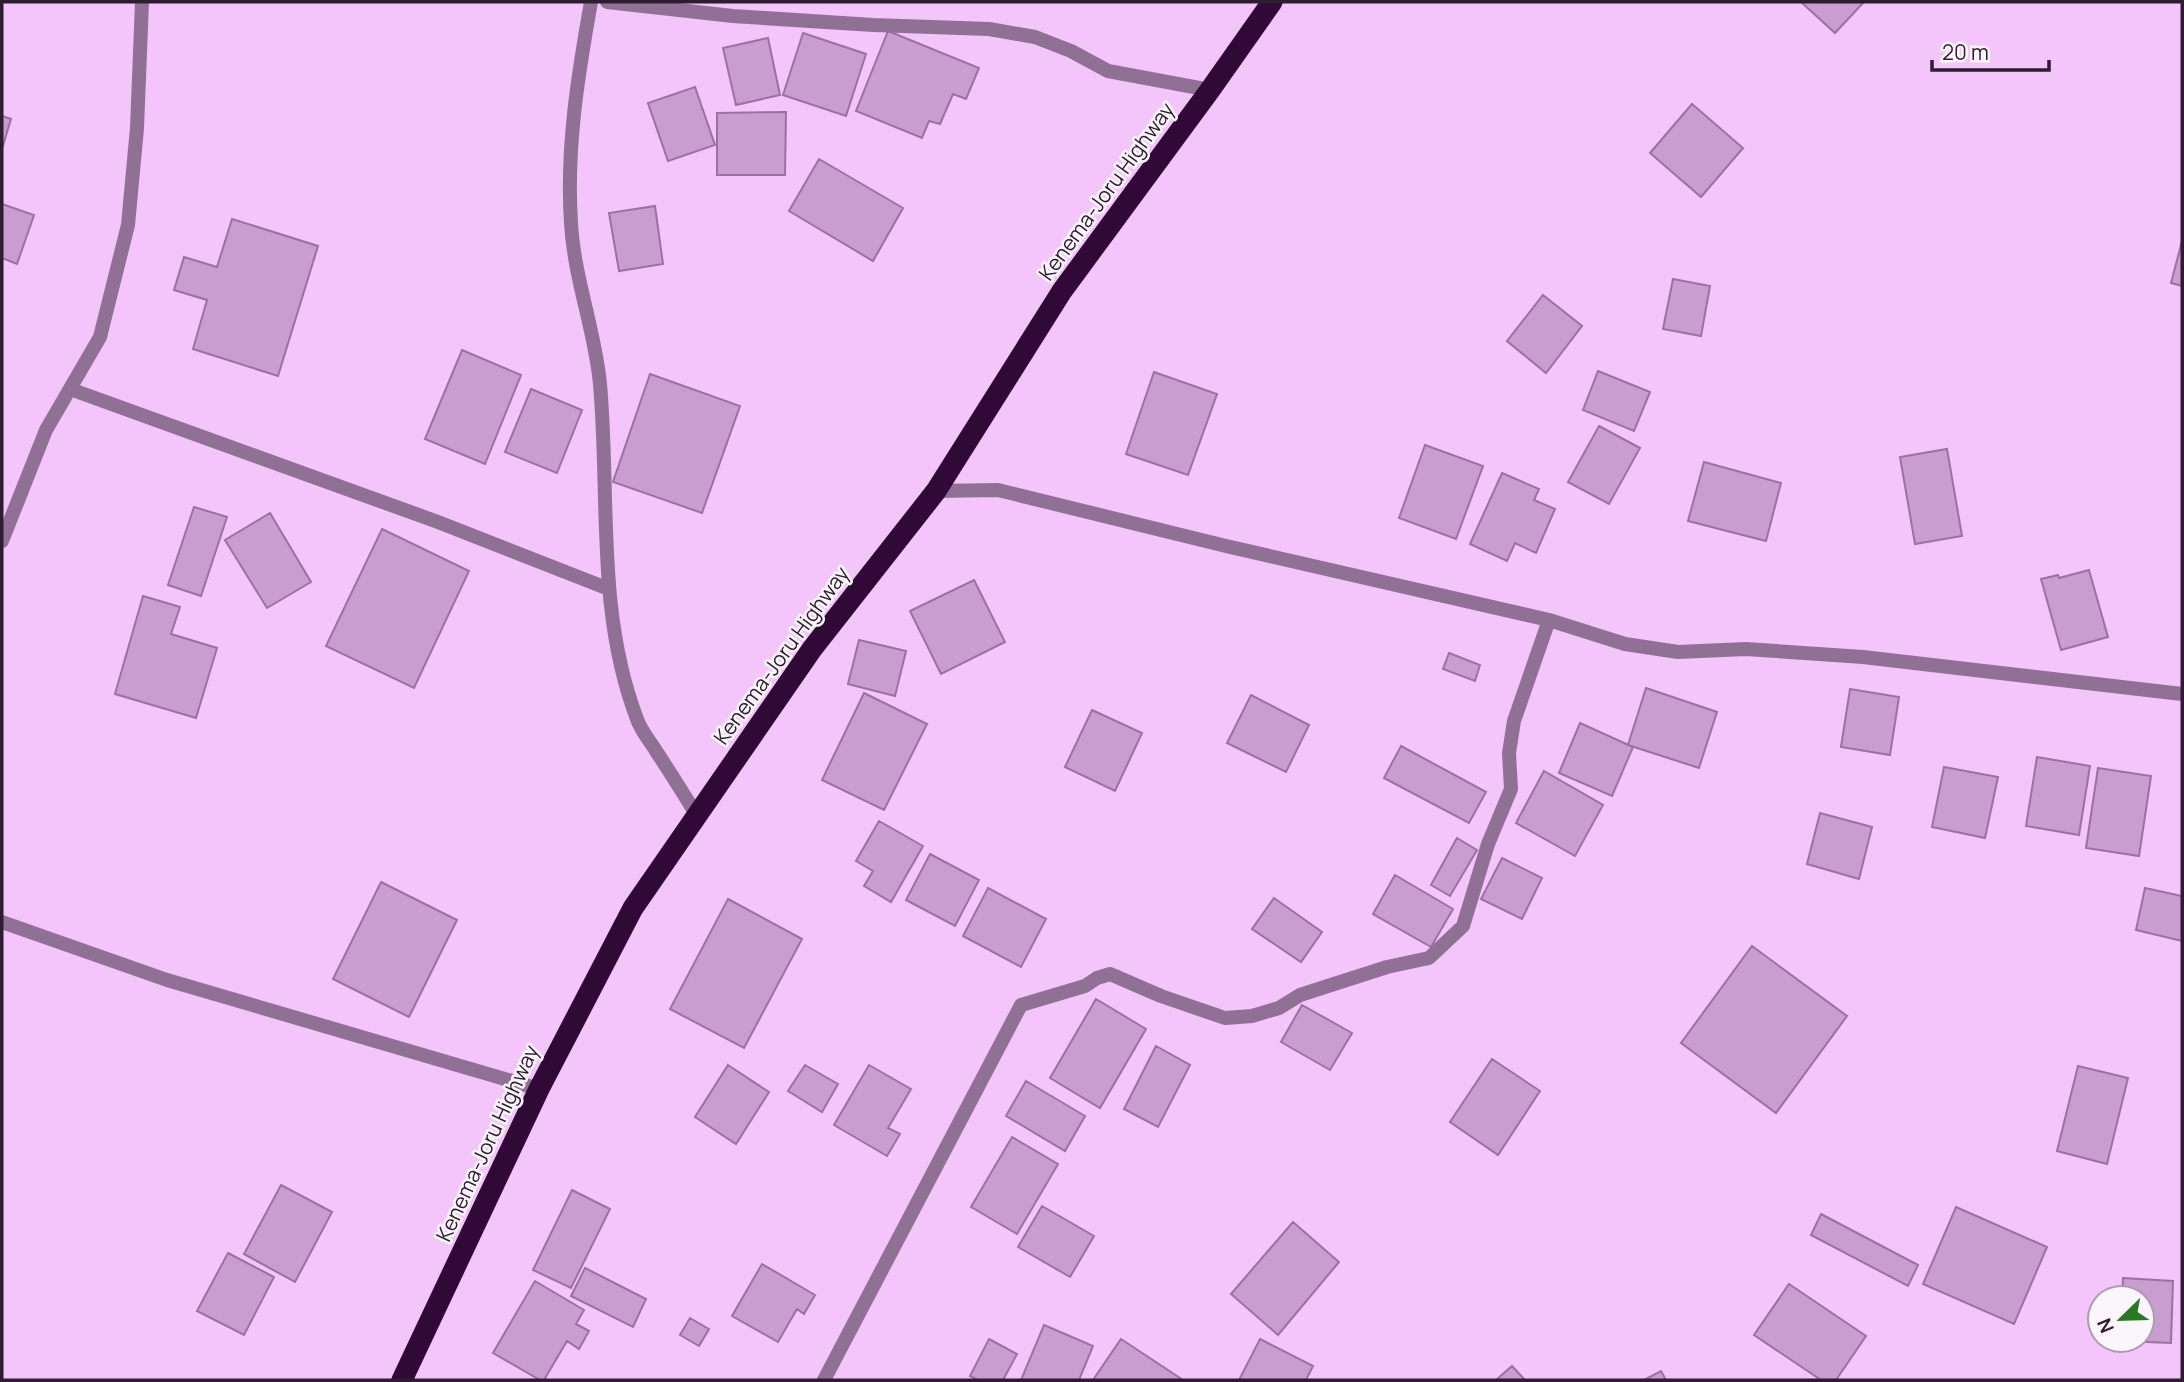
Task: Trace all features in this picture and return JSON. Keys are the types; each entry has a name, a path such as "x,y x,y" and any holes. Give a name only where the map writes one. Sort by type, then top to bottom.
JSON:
{"highway":[{"name":"Kenema-Joru Highway","path":"402,1380 539,1089 634,908 696,814 812,649 936,491 1062,291 1272,2"}],"street":[{"path":"2,541 46,430 100,337 128,225 137,128 142,2"},
{"path":"591,2 569,153 571,225 581,287 597,351 605,440 610,614 618,658 638,722 696,814"},
{"path":"607,2 733,16 989,29 1035,37 1071,51 1108,71 1210,90"},
{"path":"70,389 439,522 609,589"},
{"path":"936,491 998,490 1226,546 1549,620 1625,644 1678,652 1746,649 1863,657 2182,694"},
{"path":"824,1380 1021,1005 1085,986 1110,974 1161,996 1225,1018 1252,1016 1279,1008 1300,995 1387,967 1429,958 1463,926 1488,845 1511,789 1508,752 1514,721 1549,620"},
{"path":"2,922 167,981 539,1089"}],"building":[{"path":"1801,2 1864,2 1835,33"},
{"path":"888,31 979,68 966,99 953,94 940,124 929,121 922,138 856,111"},
{"path":"803,33 866,54 846,116 783,95"},
{"path":"768,38 780,95 736,105 723,48"},
{"path":"695,87 715,145 668,161 648,103"},
{"path":"1692,104 1743,148 1701,197 1650,153"},
{"path":"786,112 785,175 717,175 717,113"},
{"path":"2,116 11,119 2,149"},
{"path":"819,159 903,208 873,261 789,211"},
{"path":"2,204 34,215 17,264 2,258"},
{"path":"655,206 663,264 619,271 609,213"},
{"path":"232,219 318,246 278,376 193,349 207,300 174,290 184,257 217,267"},
{"path":"2182,241 2182,286 2171,283"},
{"path":"1673,279 1710,286 1701,336 1663,329"},
{"path":"1543,295 1582,326 1546,373 1507,341"},
{"path":"462,350 521,375 485,464 425,439"},
{"path":"1598,371 1650,392 1634,431 1583,410"},
{"path":"1154,372 1217,394 1188,475 1126,454"},
{"path":"650,374 740,406 702,513 613,482"},
{"path":"531,389 582,410 557,473 505,452"},
{"path":"1599,426 1640,448 1609,504 1568,482"},
{"path":"1425,445 1483,466 1456,539 1399,518"},
{"path":"1947,449 1962,536 1915,544 1900,457"},
{"path":"1704,462 1781,483 1766,541 1688,521"},
{"path":"1502,473 1539,489 1534,500 1555,509 1536,553 1515,543 1507,561 1470,544"},
{"path":"194,507 227,517 201,596 168,585"},
{"path":"270,513 311,582 267,608 225,540"},
{"path":"382,529 469,571 414,688 326,646"},
{"path":"2089,570 2108,637 2061,650 2041,579 2058,575 2059,578"},
{"path":"974,580 1005,642 941,674 910,611"},
{"path":"143,596 180,607 171,634 217,648 196,718 115,694"},
{"path":"859,640 906,651 895,696 848,684"},
{"path":"1449,653 1480,665 1475,681 1443,669"},
{"path":"1646,688 1717,712 1699,768 1628,745"},
{"path":"1850,689 1899,697 1890,755 1841,747"},
{"path":"864,693 927,724 884,810 822,780"},
{"path":"1251,695 1309,725 1286,772 1227,743"},
{"path":"1092,710 1142,733 1115,791 1065,767"},
{"path":"1580,723 1633,747 1612,796 1559,773"},
{"path":"1401,746 1486,792 1469,823 1384,778"},
{"path":"2037,757 2090,766 2079,835 2026,826"},
{"path":"1944,767 1998,777 1985,838 1932,827"},
{"path":"2098,768 2151,776 2139,856 2086,848"},
{"path":"1544,771 1603,805 1575,856 1516,823"},
{"path":"1820,813 1872,827 1859,879 1807,864"},
{"path":"879,821 923,846 891,902 864,886 873,871 856,861"},
{"path":"1457,838 1477,850 1450,896 1431,885"},
{"path":"930,854 979,880 955,926 906,900"},
{"path":"1502,858 1542,878 1522,919 1481,899"},
{"path":"1395,875 1453,909 1431,947 1373,914"},
{"path":"381,882 457,920 409,1017 333,979"},
{"path":"988,888 1046,919 1021,967 963,936"},
{"path":"2145,888 2182,896 2182,941 2136,930"},
{"path":"1274,898 1322,932 1301,962 1252,929"},
{"path":"728,899 802,939 744,1048 670,1009"},
{"path":"1752,946 1847,1016 1776,1113 1681,1043"},
{"path":"1096,999 1146,1029 1100,1108 1050,1078"},
{"path":"1302,1005 1352,1033 1330,1070 1281,1042"},
{"path":"1156,1046 1190,1065 1158,1127 1124,1109"},
{"path":"1492,1059 1540,1091 1498,1155 1450,1122"},
{"path":"728,1065 769,1092 736,1144 695,1117"},
{"path":"805,1065 838,1084 822,1112 788,1091"},
{"path":"869,1065 911,1089 888,1128 900,1134 887,1156 834,1125"},
{"path":"2078,1066 2128,1078 2107,1164 2057,1151"},
{"path":"1026,1081 1085,1116 1065,1151 1006,1116"},
{"path":"1012,1137 1058,1164 1017,1234 971,1207"},
{"path":"281,1185 332,1212 295,1282 244,1254"},
{"path":"572,1190 610,1209 571,1288 533,1270"},
{"path":"1042,1206 1094,1236 1070,1277 1018,1247"},
{"path":"1956,1207 2047,1247 2014,1324 1923,1284"},
{"path":"1821,1214 1918,1265 1908,1286 1811,1235"},
{"path":"1293,1222 1339,1262 1278,1335 1231,1294"},
{"path":"228,1253 274,1277 244,1335 197,1311"},
{"path":"762,1264 815,1295 804,1314 797,1309 778,1342 732,1316"},
{"path":"585,1268 646,1299 633,1327 571,1296"},
{"path":"2123,1278 2173,1281 2171,1343 2156,1342 2156,1284 2123,1284"},
{"path":"535,1281 584,1310 576,1324 589,1331 579,1349 567,1341 544,1380 493,1353"},
{"path":"1789,1284 1866,1336 1836,1380 1821,1380 1754,1335"},
{"path":"690,1318 709,1329 699,1346 680,1335"},
{"path":"1044,1325 1093,1346 1079,1380 1021,1380"},
{"path":"989,1339 1017,1354 1003,1380 978,1380 970,1376"},
{"path":"1121,1339 1183,1380 1093,1380"},
{"path":"1260,1339 1313,1366 1306,1380 1239,1380"},
{"path":"1512,1366 1525,1380 1496,1380"},
{"path":"1661,1371 1666,1380 1644,1380"}]}
